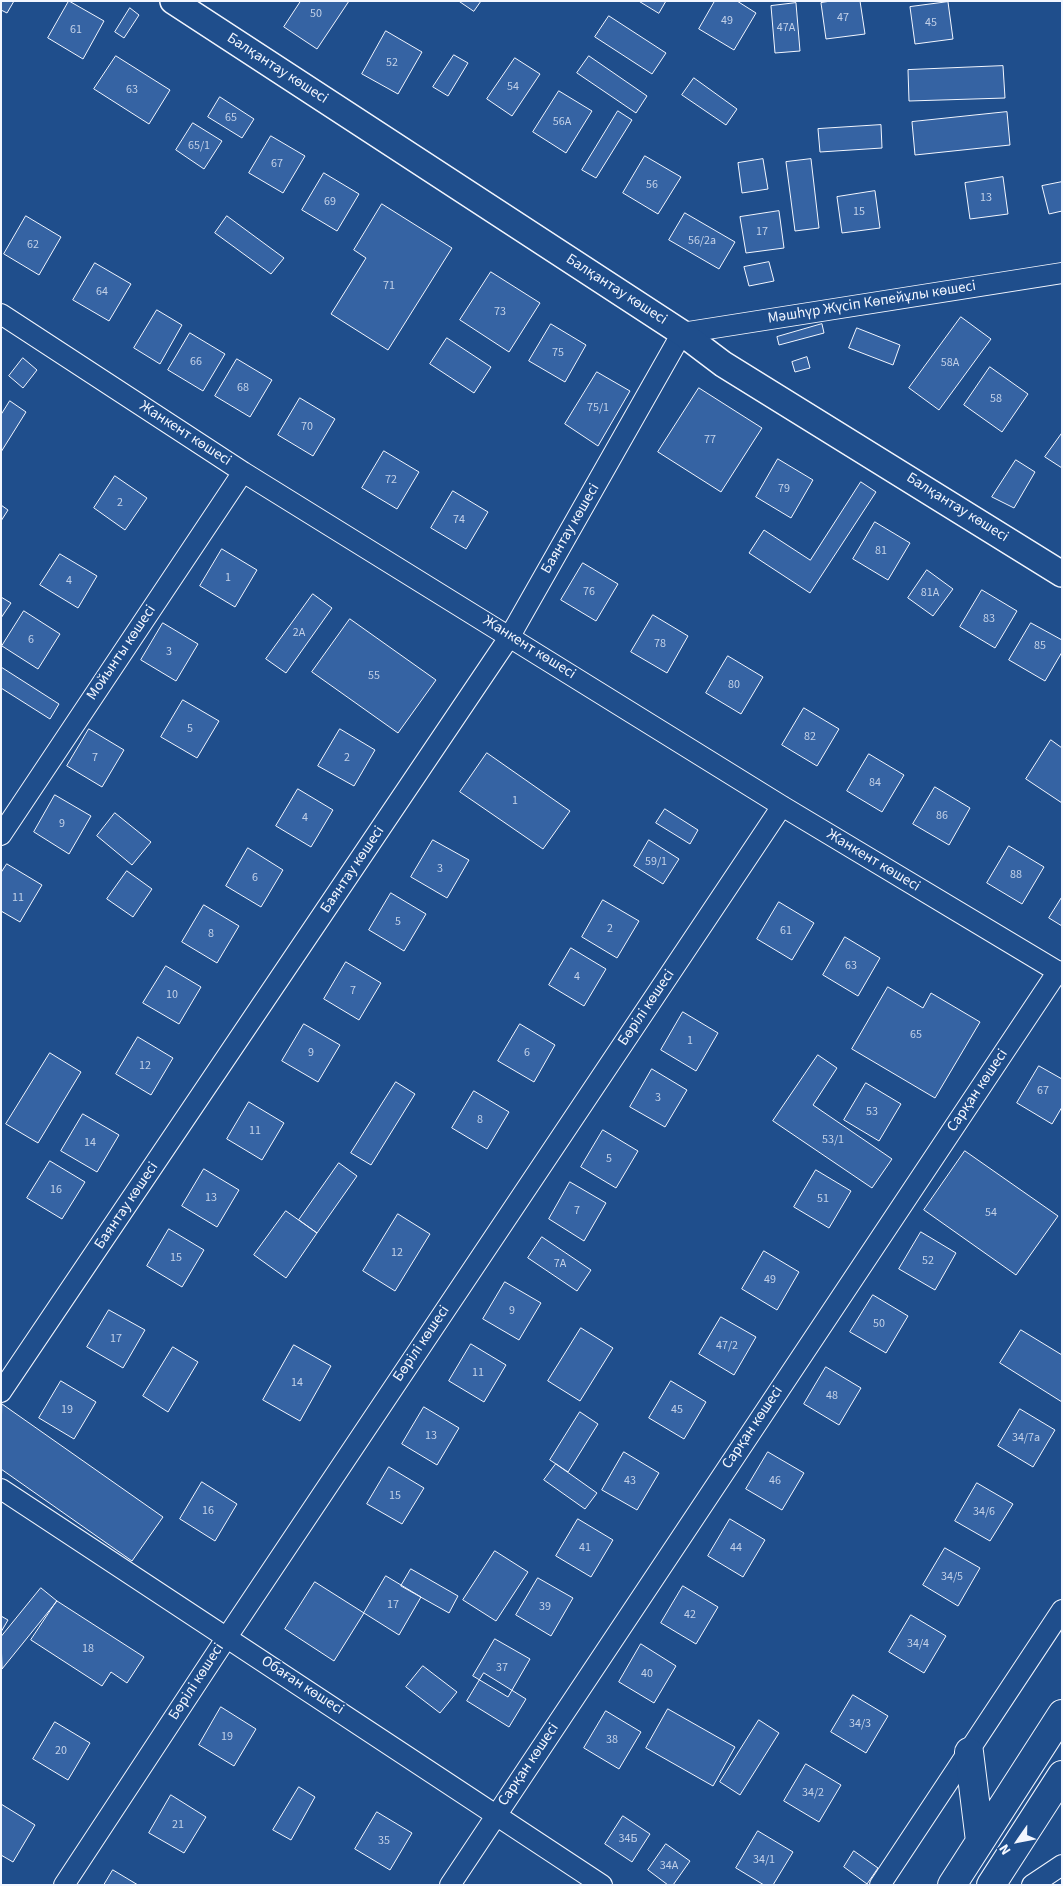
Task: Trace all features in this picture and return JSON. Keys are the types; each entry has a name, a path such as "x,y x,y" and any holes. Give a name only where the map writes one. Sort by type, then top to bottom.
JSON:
{"main road":[{"path":"952,1885 1062,1714"},
{"path":"969,1752 980,1840"},
{"path":"991,1885 1062,1775"}],"street":[{"name":"Балқантау көшесі","path":"173,1 682,333 723,364 1062,574"},
{"name":"Мәшһүр Жүсіп Көпейұлы көшесі","path":"682,333 1062,273"},
{"name":"Жанкент көшесі","path":"1,314 243,472 782,806 1060,973"},
{"name":"Баянтау көшесі","path":"1,1392 510,636 682,333"},
{"name":"Мойынты көшесі","path":"1,835 243,472"},
{"name":"Бөрілі көшесі","path":"64,1885 226,1637 782,806"},
{"name":"Сарқан көшесі","path":"450,1885 1060,973"},
{"name":"Обаған көшесі","path":"1,1489 602,1885"},
{"path":"880,1885 1062,1610"},
{"path":"1032,1885 1062,1865"}],"building":[{"path":"1,1 14,1 7,13 1,10"},
{"path":"69,1 104,21 83,59 48,38"},
{"path":"301,1 349,1 317,49 284,27"},
{"path":"459,1 481,1 474,11"},
{"path":"639,1 666,1 659,13"},
{"path":"715,1 737,1 756,13 734,50 699,29"},
{"path":"860,1 865,34 826,39 821,3"},
{"path":"948,2 953,39 915,44 910,7"},
{"path":"796,3 800,51 775,53 771,6"},
{"path":"130,8 139,15 124,38 115,32"},
{"path":"609,16 666,53 652,74 595,37"},
{"path":"386,31 422,52 398,94 362,74"},
{"path":"454,55 468,63 448,96 433,87"},
{"path":"116,56 170,90 149,124 94,89"},
{"path":"589,56 647,96 636,113 577,73"},
{"path":"515,58 540,74 512,116 487,99"},
{"path":"1003,66 1005,98 909,101 908,70"},
{"path":"694,78 737,109 726,125 682,95"},
{"path":"559,91 592,111 566,153 533,132"},
{"path":"220,97 254,119 242,138 208,117"},
{"path":"618,111 632,120 596,178 582,170"},
{"path":"1007,112 1010,145 915,155 912,122"},
{"path":"193,123 222,141 204,169 176,150"},
{"path":"881,125 882,148 820,152 818,129"},
{"path":"271,136 305,156 283,193 249,173"},
{"path":"645,156 681,177 658,214 623,193"},
{"path":"763,159 768,189 742,193 738,163"},
{"path":"811,159 819,228 795,231 786,162"},
{"path":"324,173 359,194 337,231 302,210"},
{"path":"1003,177 1008,214 970,219 965,183"},
{"path":"1062,182 1062,211 1049,214 1042,186"},
{"path":"875,191 880,228 842,233 837,197"},
{"path":"382,204 452,248 388,350 331,314 366,258 354,250"},
{"path":"779,211 784,248 746,253 740,217"},
{"path":"685,213 735,242 719,269 669,240"},
{"path":"26,216 61,237 39,275 4,254"},
{"path":"227,216 284,258 271,274 215,233"},
{"path":"769,262 774,281 749,286 744,267"},
{"path":"95,263 131,284 109,321 73,300"},
{"path":"491,272 540,303 509,352 460,320"},
{"path":"157,310 182,325 160,364 134,348"},
{"path":"961,317 991,339 939,410 909,388"},
{"path":"551,324 586,345 565,382 529,361"},
{"path":"822,324 824,333 779,345 777,337"},
{"path":"857,328 900,345 893,365 849,348"},
{"path":"190,333 225,354 203,391 168,370"},
{"path":"447,338 491,367 474,393 430,364"},
{"path":"807,357 810,368 795,372 792,362"},
{"path":"23,358 37,370 23,388 9,376"},
{"path":"237,359 272,380 250,417 215,396"},
{"path":"990,367 1028,394 1002,432 964,405"},
{"path":"597,372 630,391 598,446 565,424"},
{"path":"699,388 762,428 721,492 658,452"},
{"path":"300,398 335,419 313,456 278,435"},
{"path":"10,401 26,412 1,452 1,415"},
{"path":"1062,433 1062,468 1045,457"},
{"path":"384,451 419,472 397,509 362,488"},
{"path":"778,459 813,480 791,518 756,497"},
{"path":"1016,460 1035,472 1014,508 992,497"},
{"path":"115,476 147,498 125,530 94,508"},
{"path":"861,482 876,492 810,593 749,553 764,530 810,560"},
{"path":"453,491 488,512 466,549 431,528"},
{"path":"1,505 8,510 1,521"},
{"path":"875,522 910,543 888,580 853,559"},
{"path":"222,549 257,570 235,607 200,586"},
{"path":"60,554 97,576 78,608 40,585"},
{"path":"583,563 618,584 596,621 561,600"},
{"path":"927,570 953,589 933,616 908,598"},
{"path":"982,590 1017,611 995,648 960,627"},
{"path":"313,594 332,608 286,673 266,659"},
{"path":"1,597 11,603 1,618"},
{"path":"24,611 60,634 38,669 2,646"},
{"path":"653,615 688,636 667,673 631,652"},
{"path":"350,619 436,680 398,733 312,672"},
{"path":"163,623 198,644 176,681 141,660"},
{"path":"1031,623 1062,640 1062,652 1045,681 1009,660"},
{"path":"728,656 763,677 741,714 706,693"},
{"path":"1,667 59,704 50,719 1,688"},
{"path":"183,700 219,721 197,758 161,737"},
{"path":"804,708 839,729 817,766 782,745"},
{"path":"89,729 124,750 102,787 67,766"},
{"path":"340,729 375,750 354,786 318,766"},
{"path":"1051,740 1062,748 1062,803 1026,779"},
{"path":"487,753 570,811 543,849 460,792"},
{"path":"869,754 904,775 882,812 847,791"},
{"path":"935,787 970,808 949,845 913,824"},
{"path":"298,789 333,810 311,847 276,826"},
{"path":"55,795 91,816 69,854 34,832"},
{"path":"665,809 698,830 690,844 656,823"},
{"path":"115,813 151,842 132,865 97,836"},
{"path":"433,840 469,860 447,898 411,877"},
{"path":"649,840 679,859 663,884 634,866"},
{"path":"1009,846 1044,867 1022,904 987,883"},
{"path":"248,848 283,870 261,907 226,886"},
{"path":"7,864 42,885 20,922 1,911 1,873"},
{"path":"127,871 152,889 133,917 107,899"},
{"path":"391,893 426,914 404,951 369,930"},
{"path":"1062,897 1062,926 1049,918"},
{"path":"603,900 639,921 617,958 582,937"},
{"path":"779,902 814,923 792,960 757,939"},
{"path":"204,905 239,926 217,963 182,942"},
{"path":"845,937 880,958 858,996 823,975"},
{"path":"571,948 606,969 584,1006 549,985"},
{"path":"346,962 381,983 359,1020 324,999"},
{"path":"166,966 201,987 179,1024 143,1003"},
{"path":"888,987 923,1008 931,993 980,1022 935,1098 852,1049"},
{"path":"683,1012 718,1033 696,1071 661,1050"},
{"path":"304,1024 340,1045 318,1082 282,1061"},
{"path":"520,1024 555,1045 534,1082 498,1061"},
{"path":"138,1037 173,1058 151,1095 116,1074"},
{"path":"50,1053 81,1072 38,1143 6,1124"},
{"path":"818,1055 837,1068 813,1105 892,1159 872,1188 773,1121"},
{"path":"1039,1066 1062,1079 1062,1107 1052,1124 1017,1103"},
{"path":"652,1069 687,1090 665,1127 630,1107"},
{"path":"396,1082 415,1094 371,1165 351,1153"},
{"path":"866,1083 901,1104 879,1141 844,1120"},
{"path":"474,1091 509,1112 487,1149 452,1128"},
{"path":"249,1102 284,1123 262,1160 227,1139"},
{"path":"83,1114 119,1135 97,1172 61,1151"},
{"path":"603,1130 638,1151 616,1188 581,1167"},
{"path":"965,1151 1058,1216 1016,1275 924,1210"},
{"path":"50,1161 85,1182 62,1219 27,1198"},
{"path":"339,1163 357,1176 317,1233 299,1220"},
{"path":"204,1169 239,1190 217,1227 182,1206"},
{"path":"816,1170 851,1191 829,1228 794,1207"},
{"path":"570,1182 606,1203 584,1241 549,1219"},
{"path":"286,1211 317,1233 286,1278 254,1255"},
{"path":"398,1214 430,1234 395,1291 363,1271"},
{"path":"169,1229 204,1250 182,1287 147,1266"},
{"path":"921,1232 956,1253 935,1290 899,1269"},
{"path":"542,1237 591,1270 577,1291 528,1258"},
{"path":"764,1251 799,1272 777,1310 742,1289"},
{"path":"505,1282 541,1303 519,1340 483,1319"},
{"path":"873,1295 908,1316 886,1353 850,1332"},
{"path":"109,1310 145,1330 123,1368 87,1347"},
{"path":"721,1317 756,1337 734,1375 699,1354"},
{"path":"581,1328 613,1348 580,1401 548,1381"},
{"path":"1021,1330 1062,1355 1062,1402 1000,1363"},
{"path":"471,1344 506,1365 484,1402 449,1381"},
{"path":"294,1345 331,1366 300,1421 263,1400"},
{"path":"173,1347 198,1362 168,1412 143,1396"},
{"path":"826,1367 861,1388 839,1425 804,1404"},
{"path":"61,1381 96,1402 74,1439 39,1418"},
{"path":"671,1381 706,1402 684,1439 649,1418"},
{"path":"2,1404 163,1517 132,1561 1,1469"},
{"path":"424,1407 459,1428 437,1465 402,1444"},
{"path":"1020,1409 1055,1430 1033,1467 998,1446"},
{"path":"580,1412 598,1424 568,1472 550,1460"},
{"path":"624,1452 659,1473 637,1510 602,1490"},
{"path":"768,1452 804,1473 782,1510 746,1489"},
{"path":"556,1464 597,1493 585,1509 544,1480"},
{"path":"389,1467 424,1488 402,1524 367,1504"},
{"path":"202,1482 237,1504 215,1541 180,1519"},
{"path":"977,1483 1013,1504 990,1541 955,1521"},
{"path":"578,1519 613,1540 591,1577 556,1556"},
{"path":"730,1519 765,1540 743,1577 708,1556"},
{"path":"945,1548 980,1568 958,1606 923,1585"},
{"path":"495,1551 528,1572 496,1621 463,1600"},
{"path":"411,1569 458,1596 449,1613 401,1586"},
{"path":"386,1576 421,1597 399,1635 364,1613"},
{"path":"538,1578 573,1598 551,1636 516,1615"},
{"path":"315,1582 364,1613 334,1661 285,1629"},
{"path":"683,1586 718,1607 696,1644 661,1623"},
{"path":"41,1588 57,1601 2,1669 1,1637"},
{"path":"57,1601 144,1657 127,1683 111,1672 102,1686 31,1640"},
{"path":"911,1615 946,1636 924,1673 889,1652"},
{"path":"1,1616 8,1620 1,1632"},
{"path":"495,1639 530,1659 508,1697 473,1676"},
{"path":"641,1644 676,1666 654,1703 619,1682"},
{"path":"423,1666 457,1692 440,1713 406,1687"},
{"path":"484,1673 526,1699 509,1727 467,1701"},
{"path":"853,1695 888,1716 866,1753 831,1732"},
{"path":"221,1707 256,1729 234,1766 199,1745"},
{"path":"668,1709 735,1747 713,1786 646,1748"},
{"path":"606,1711 641,1732 619,1769 584,1748"},
{"path":"759,1720 779,1733 740,1795 720,1782"},
{"path":"55,1722 90,1743 68,1780 33,1759"},
{"path":"806,1764 841,1785 819,1822 784,1801"},
{"path":"299,1787 315,1797 291,1840 273,1830"},
{"path":"171,1795 206,1817 184,1853 149,1833"},
{"path":"1,1804 35,1825 13,1862 1,1855"},
{"path":"377,1812 412,1833 390,1870 355,1849"},
{"path":"623,1816 650,1834 632,1862 605,1844"},
{"path":"758,1831 793,1852 773,1885 764,1885 736,1868"},
{"path":"666,1844 690,1861 673,1885 668,1885 648,1870"},
{"path":"854,1851 878,1868 867,1884 844,1867"},
{"path":"113,1870 138,1885 104,1885"}]}
